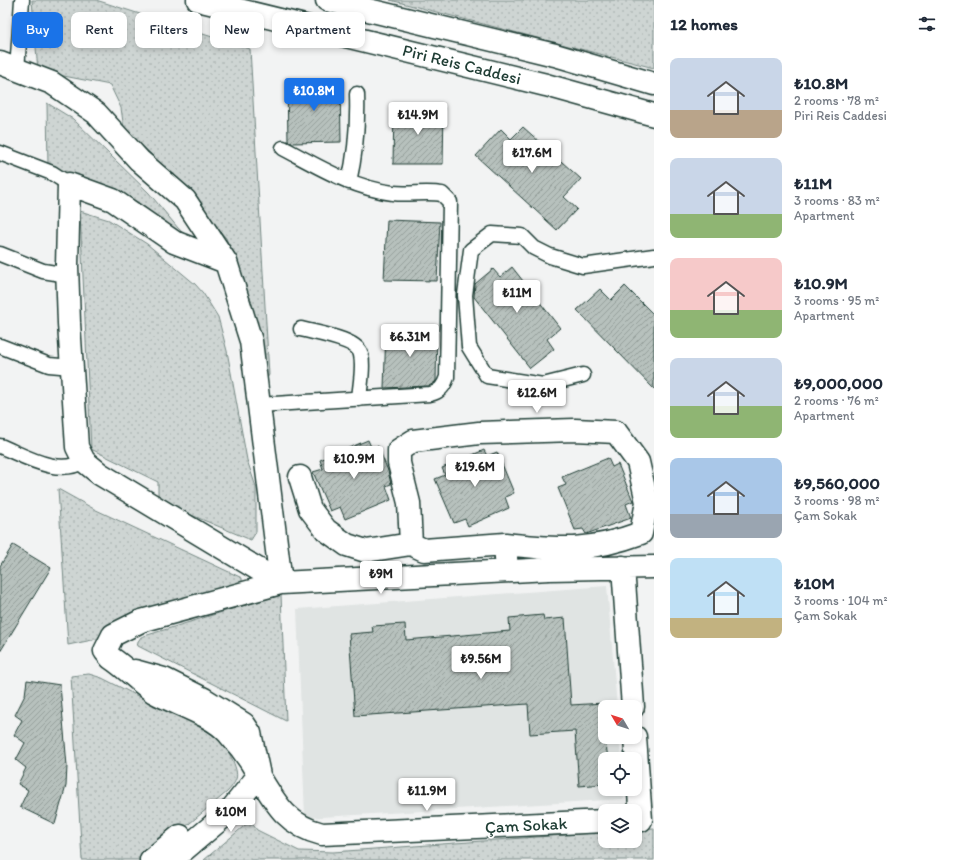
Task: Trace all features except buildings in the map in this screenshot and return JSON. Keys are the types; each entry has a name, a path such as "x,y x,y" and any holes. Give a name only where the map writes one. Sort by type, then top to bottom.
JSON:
{"street":[{"name":"Piri Reis Caddesi","path":"198,0 539,83 654,115"},
{"name":"Piri Reis Caddesi","path":"327,0 555,55 654,84"},
{"path":"9,67 52,84 96,113 139,160 185,200 226,262 250,341 281,583"},
{"path":"226,262 174,242 113,200 69,184 68,275 77,447 84,461 100,474 281,583 623,567 654,567"},
{"path":"300,477 310,509 326,530 347,545 366,551 411,544 424,550 505,544 552,549 575,549 616,542 641,533 647,502 638,462 616,432 575,430 479,433 413,441 399,450 399,464 409,503 411,544"},
{"path":"505,544 507,572"},
{"path":"623,567 632,700"},
{"name":"Çam Sokak","path":"281,583 141,621 113,635 105,651 111,658 154,691 215,722 228,732 259,775 272,798 288,817 296,824 309,831 322,834 598,821"},
{"path":"636,744 640,804"},
{"path":"152,860 223,800 259,775"},
{"path":"172,860 230,811 259,775"}],"lane":[{"path":"9,67 22,0"},
{"path":"349,182 356,146 358,120 357,94"},
{"path":"259,405 430,394 439,390 447,377 450,202 442,194 393,193 370,189 349,182 283,148"},
{"path":"0,153 52,173 69,184"},
{"path":"583,375 542,385 486,376 469,347 465,295 471,250 492,234 522,236 539,250 583,266 654,256"},
{"path":"0,254 43,271 68,275"},
{"path":"301,329 347,342 356,347 361,354 359,399"},
{"path":"0,346 49,365 72,367"},
{"path":"0,446 52,466 65,468 76,466 84,461"}],"shaded area":[{"path":"32,0 96,0 135,12 135,48 202,48 202,34 210,36 210,48 250,49 269,375 261,388 241,278 226,238 149,152 124,129 121,108 110,85 38,71 36,48 63,48 63,12 33,12"},
{"path":"390,0 654,0 654,68"},
{"path":"47,103 73,119 149,193 178,228 195,244 136,201 98,183 48,167"},
{"path":"80,211 109,220 147,244 195,284 203,293 218,317 227,351 247,460 256,487 256,532 251,540 158,501 158,482 91,449"},
{"path":"58,489 94,509 242,578 242,583 103,632 97,639 68,645"},
{"path":"607,586 616,700 598,700 598,744 620,744 620,752 598,752 598,796 624,796 624,799 305,818 297,609"},
{"path":"281,594 286,721 138,646 137,643 141,637"},
{"path":"89,674 102,678 219,737 231,757 236,769 237,775 235,781 227,792 146,860 82,860 71,676"},
{"path":"250,821 257,830 299,851 333,852 598,833 598,848 642,848 642,829 654,828 654,860 204,860"}]}
